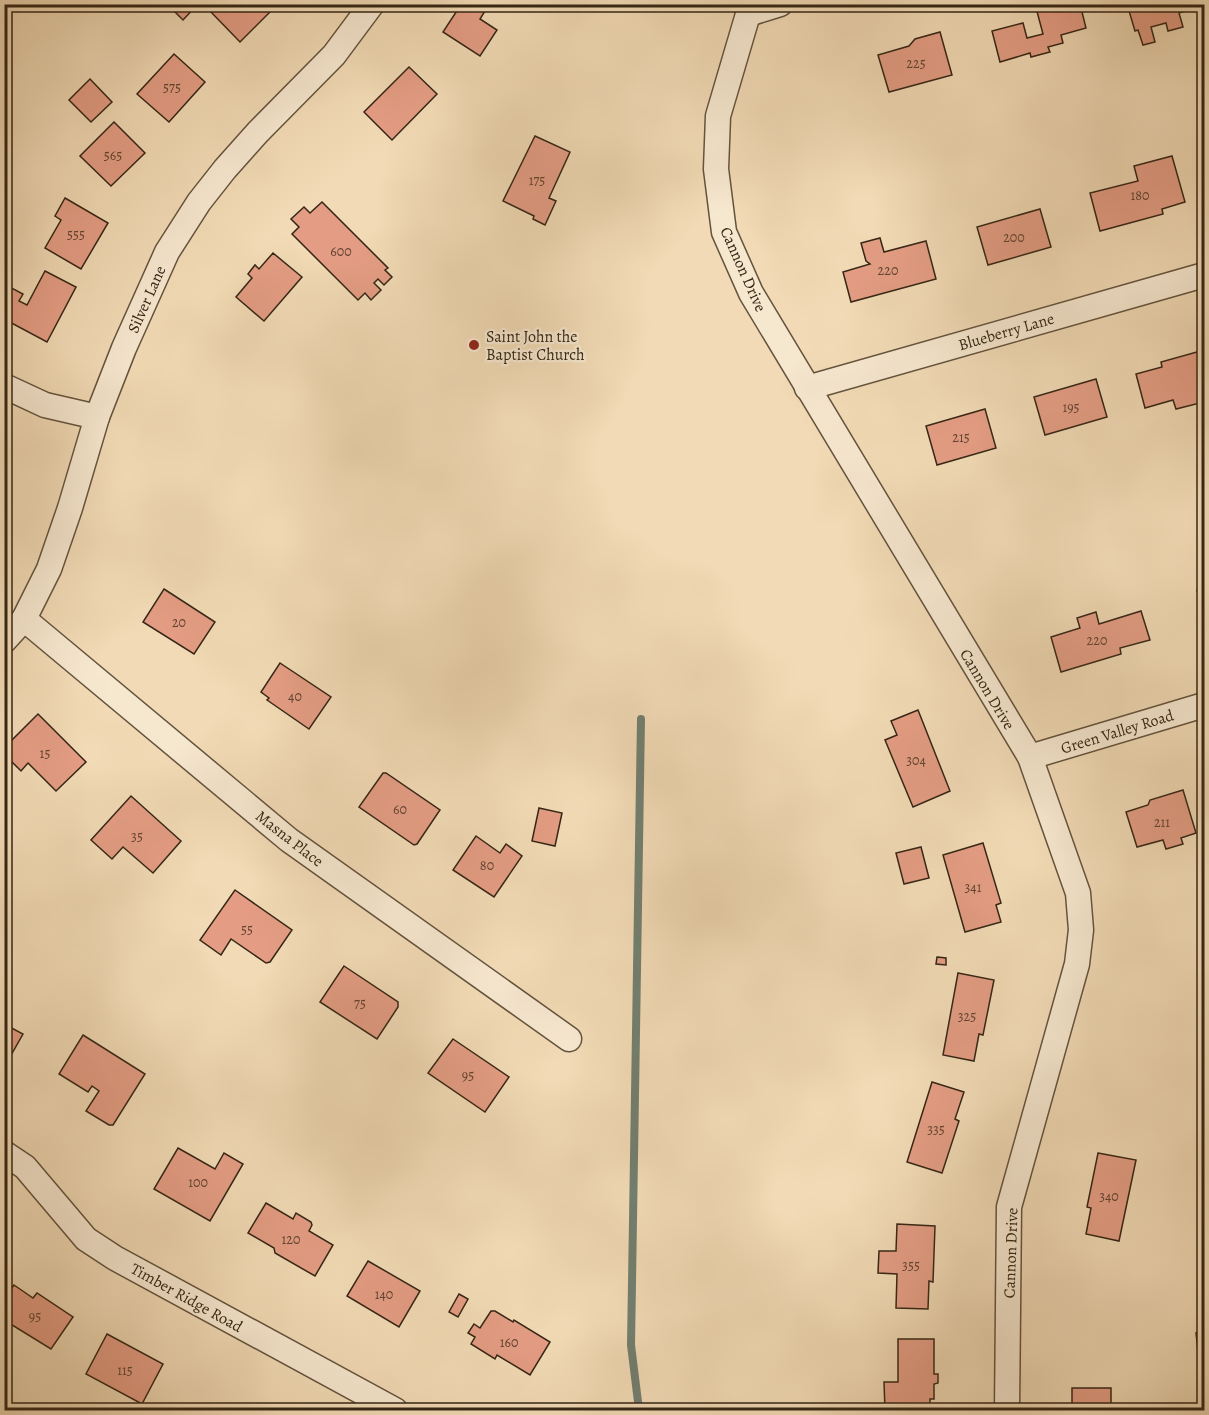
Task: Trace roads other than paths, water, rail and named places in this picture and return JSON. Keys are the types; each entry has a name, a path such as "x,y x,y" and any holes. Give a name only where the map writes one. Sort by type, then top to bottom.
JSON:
{"street":[{"name":"Silver Lane","path":"4,641 24,619 49,569 98,417 124,348 167,252 199,202 258,132 334,55 372,4"},
{"path":"750,9 780,4"},
{"name":"Cannon Drive","path":"750,9 718,116 716,169 724,232 751,293 1030,758 1078,893 1081,930 1077,964 1009,1207 1007,1410"},
{"name":"Blueberry Lane","path":"807,388 1204,275"},
{"path":"4,386 45,405 98,417"},
{"name":"Masna Place","path":"24,619 289,840 569,1039"},
{"name":"Green Valley Road","path":"1030,758 1204,705"},
{"name":"Timber Ridge Road","path":"4,1153 25,1167 86,1239 115,1258 395,1410"}],"waterway":[{"path":"639,1410 631,1345 641,719"}],"place":[{"name":"Saint John the Baptist Church","path":"474,345"}]}
